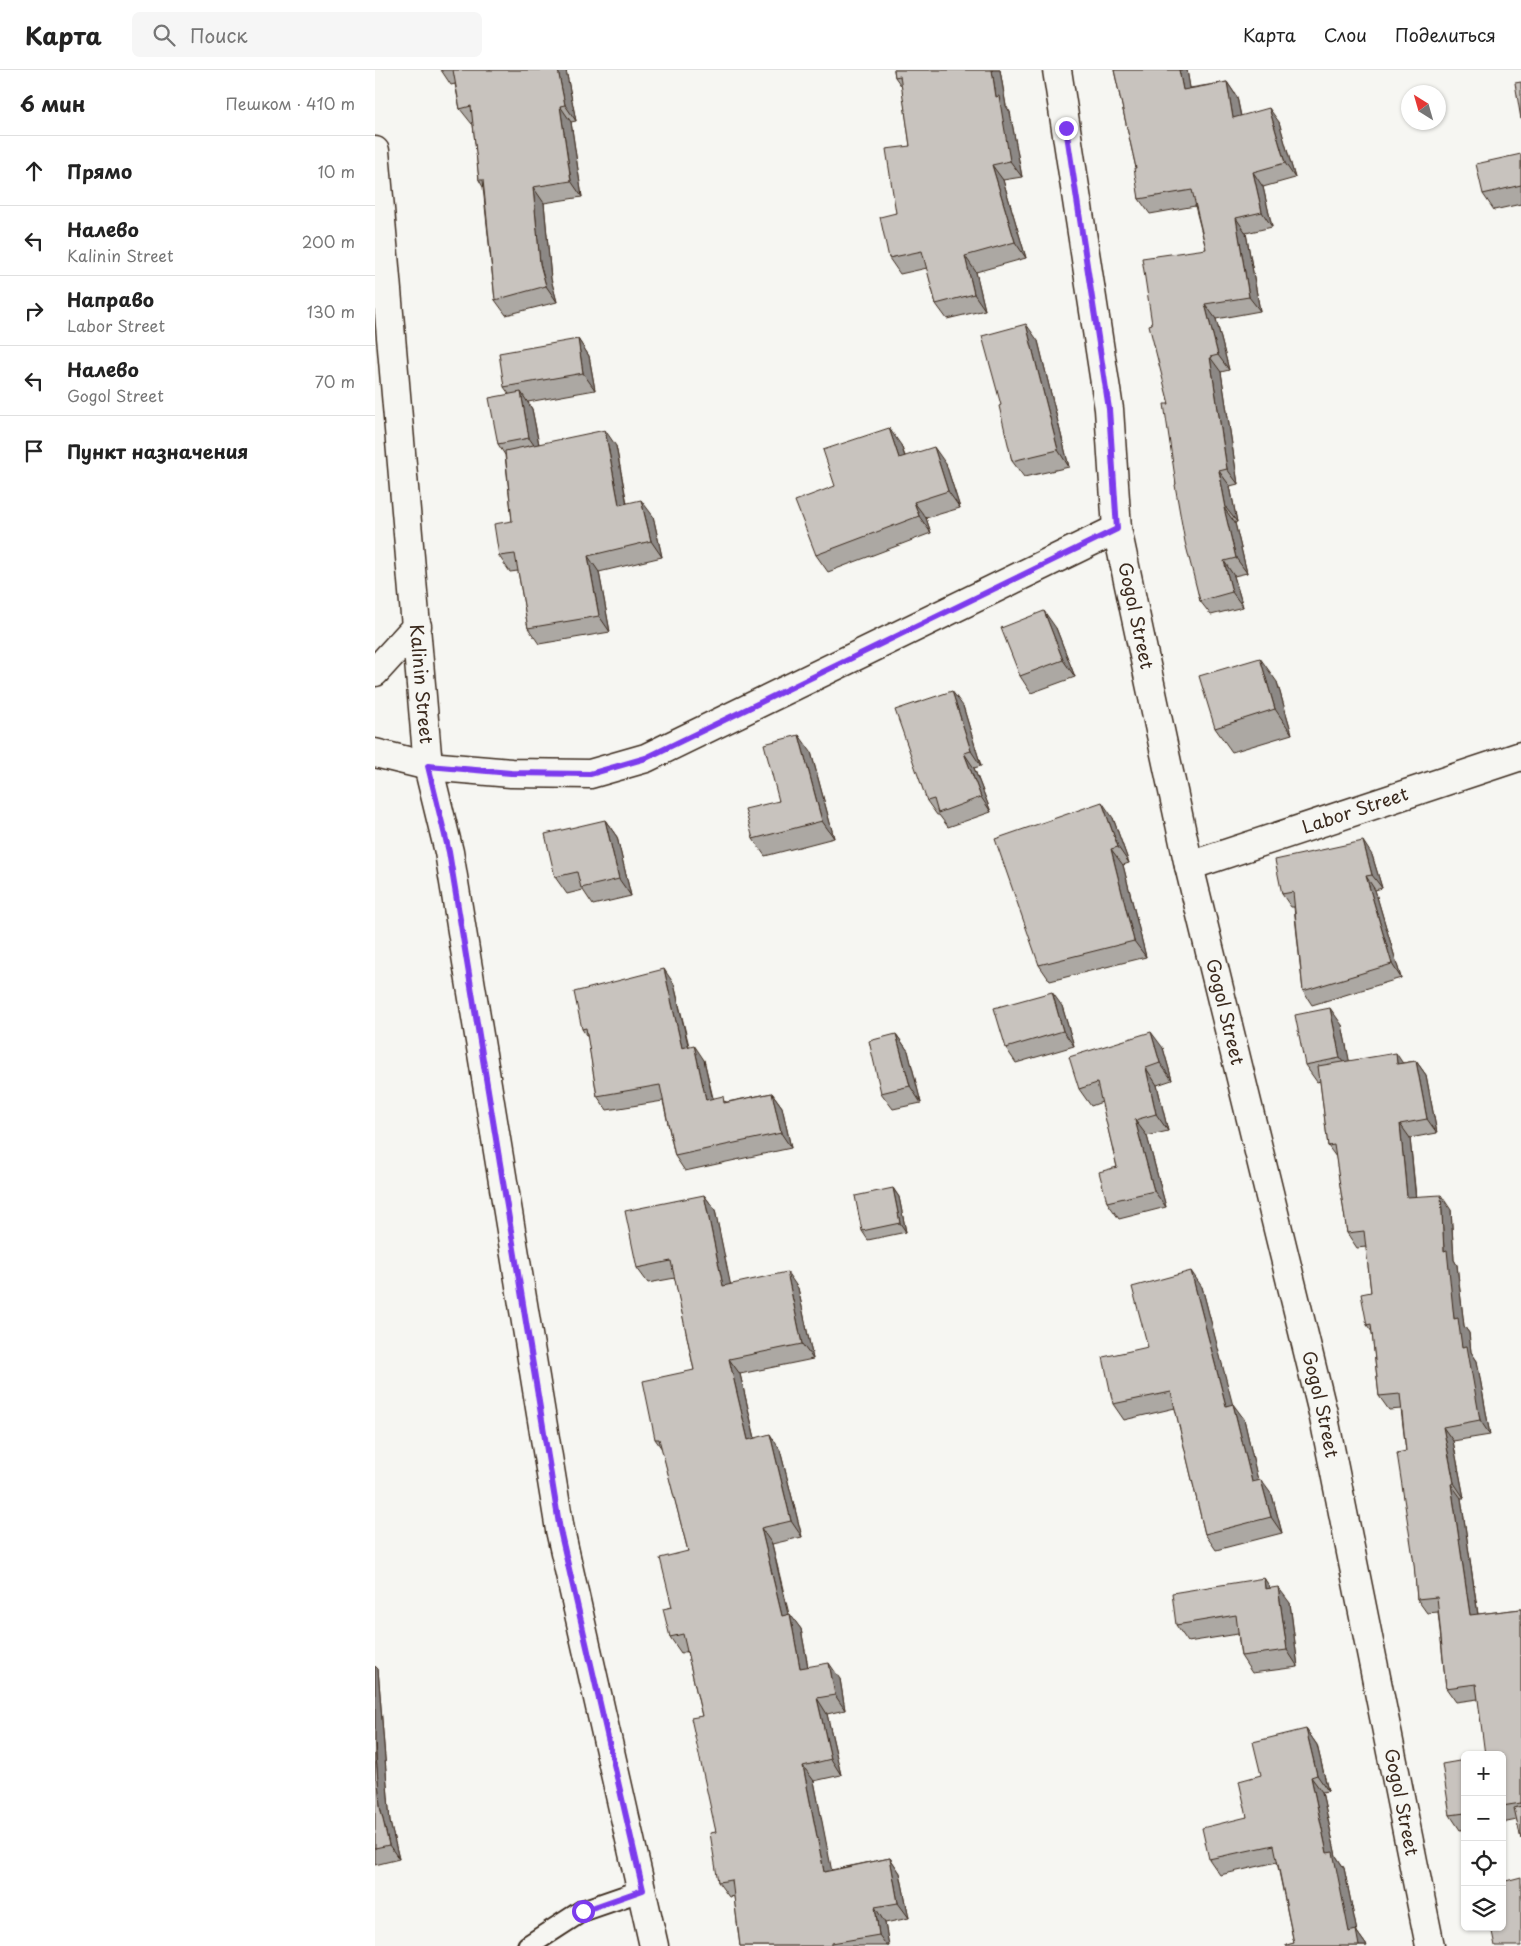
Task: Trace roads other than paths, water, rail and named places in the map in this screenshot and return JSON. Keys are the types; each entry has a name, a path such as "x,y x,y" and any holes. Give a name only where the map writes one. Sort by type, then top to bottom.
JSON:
{"street":[{"name":"Gogol Street","path":"1057,70 1109,409 1117,529 1189,866 1323,1412 1430,1946"},
{"name":"Kalinin Street","path":"375,151 428,766 449,852 560,1530 643,1890 654,1946"},
{"path":"375,753 428,766 511,773 590,774 646,758 1117,529"},
{"path":"375,672 417,626"},
{"name":"Labor Street","path":"1189,866 1521,756"}],"lane":[{"path":"527,1946 583,1911 643,1890"}]}
